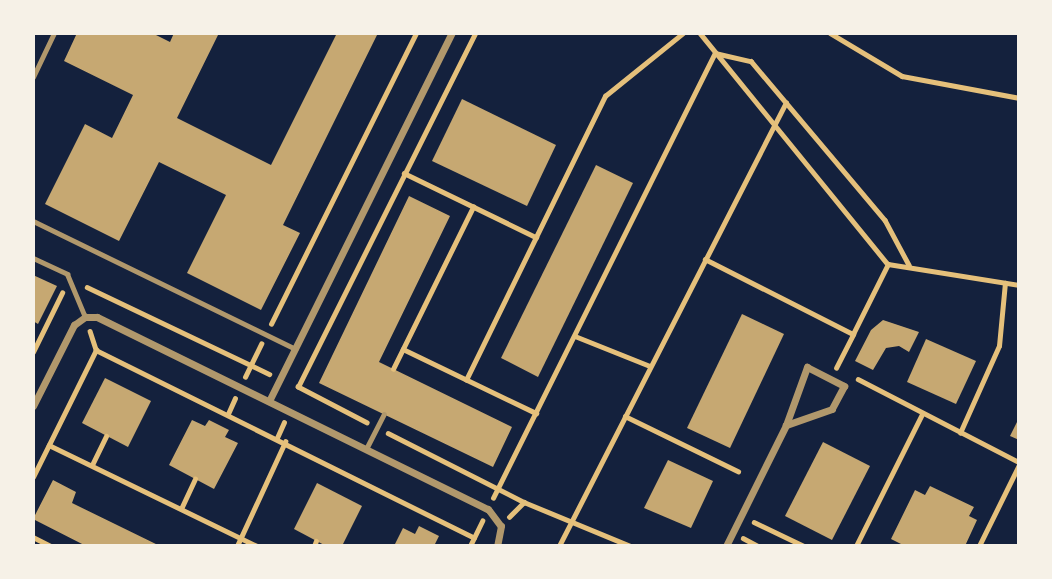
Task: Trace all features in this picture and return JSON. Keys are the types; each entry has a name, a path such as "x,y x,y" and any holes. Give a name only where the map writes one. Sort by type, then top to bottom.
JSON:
{"street":[{"path":"270,399 452,33"},
{"path":"33,406 74,325 85,317 97,317 367,447 496,515 501,526 496,546"},
{"path":"726,546 786,425 807,368 844,386 832,409 786,425"}],"lane":[{"path":"33,77 54,33"},
{"path":"33,221 295,349"},
{"path":"33,258 67,274 85,317"},
{"path":"367,447 384,414"}],"path":[{"path":"33,352 62,293 87,287 250,365 416,33"},
{"path":"475,33 298,387 524,502 572,518 629,546"},
{"path":"466,380 605,96 683,33"},
{"path":"701,33 888,264 909,265 1019,285"},
{"path":"830,33 902,76 1019,98"},
{"path":"715,53 751,61 885,220 909,265"},
{"path":"498,488 715,53"},
{"path":"559,546 786,103"},
{"path":"404,173 536,237"},
{"path":"393,369 473,207"},
{"path":"705,259 853,334"},
{"path":"830,379 888,264"},
{"path":"960,433 999,346 1005,283"},
{"path":"575,335 650,366"},
{"path":"403,349 536,413"},
{"path":"33,477 96,350 474,538 470,546"},
{"path":"836,368 1019,463 979,546"},
{"path":"856,546 922,414"},
{"path":"625,416 738,471"},
{"path":"92,465 106,436"},
{"path":"237,546 285,442"},
{"path":"50,445 257,546"},
{"path":"181,509 195,479"},
{"path":"512,515 524,502"},
{"path":"741,515 804,546"},
{"path":"33,537 51,546"}],"building":[{"path":"77,33 152,33 170,42 174,33 219,33 177,118 271,165 337,33 378,33 283,225 300,233 261,310 187,273 226,195 159,162 119,241 45,204 85,124 112,138 133,95 64,61"},
{"path":"462,99 556,145 527,206 432,161"},
{"path":"596,165 633,183 538,377 501,358"},
{"path":"409,196 450,216 379,362 512,427 493,467 319,383"},
{"path":"33,275 57,286 38,324 33,321"},
{"path":"742,314 784,334 730,448 687,428"},
{"path":"883,320 919,332 909,352 899,346 886,348 873,370 855,361 871,330"},
{"path":"926,339 976,361 956,404 907,382"},
{"path":"105,378 151,401 128,447 82,423"},
{"path":"1019,418 1019,440 1010,436"},
{"path":"192,420 205,426 209,420 229,430 225,437 238,443 214,489 169,465"},
{"path":"823,442 870,466 832,540 785,516"},
{"path":"668,460 713,481 691,528 644,508"},
{"path":"53,480 76,492 72,503 160,546 86,546 33,519"},
{"path":"317,483 362,506 342,546 326,546 294,529"},
{"path":"930,486 974,507 969,516 977,520 965,546 905,546 891,539 915,490 925,495"},
{"path":"419,526 439,536 435,544 439,546 394,546 403,528 415,534"}]}
